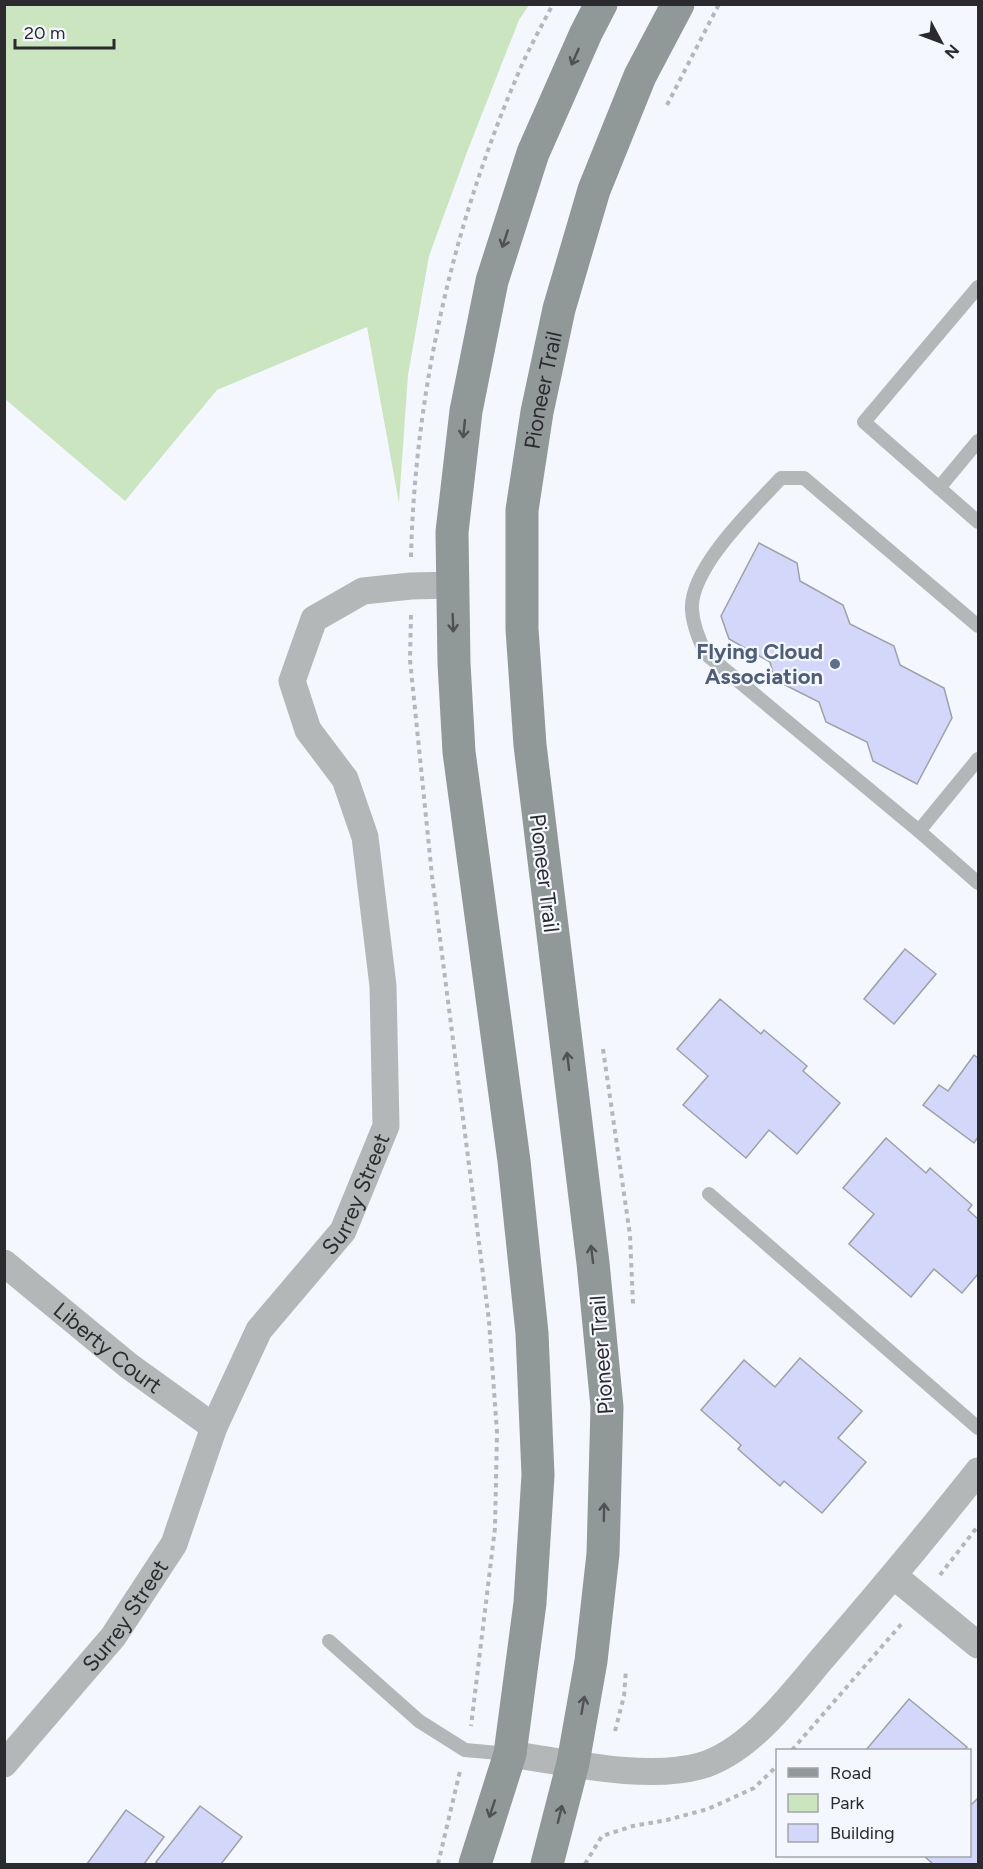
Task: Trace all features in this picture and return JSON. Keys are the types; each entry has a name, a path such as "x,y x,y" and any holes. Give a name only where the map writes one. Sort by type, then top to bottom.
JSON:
{"main road":[{"path":"475,1864 510,1754 530,1603 538,1475 533,1345 514,1161 459,752 452,532 466,411 492,281 533,153 586,33 602,4"},
{"name":"Pioneer Trail","path":"548,1864 573,1763 591,1661 603,1554 607,1407 592,1251 530,745 522,629 522,510 537,412 559,309 594,190 640,76 678,4"}],"street":[{"name":"Surrey Street","path":"4,1764 114,1637 174,1544 214,1427 259,1330 343,1232 386,1126 383,986 364,837 345,779 308,730 292,681 314,619 363,591 452,585"},
{"name":"Liberty Court","path":"4,1263 129,1366 214,1427"},
{"path":"510,1754 606,1768 663,1772 700,1766 734,1750 767,1721 894,1576 978,1471"},
{"path":"894,1576 978,1645"}],"lane":[{"path":"978,287 864,422 978,522"},
{"path":"939,488 978,441"},
{"path":"978,626 804,478 781,478 726,538 696,585 691,608 696,634 706,654 978,883"},
{"path":"919,831 978,759"},
{"path":"710,1194 978,1428"},
{"path":"329,1641 418,1721 465,1750 510,1754"}],"path":[{"path":"665,109 719,4"},
{"path":"602,1040 630,1235 633,1306"},
{"path":"793,1749 922,1599 978,1526"},
{"path":"606,1768 624,1696 626,1664"},
{"path":"438,1864 471,1726"},
{"path":"584,1864 602,1836 633,1826 708,1809 753,1788 776,1766"},
{"path":"584,1864 585,1854"}],"green space":[{"path":"5,4 529,5 519,20 429,256 408,375 399,503 367,327 217,390 125,501 5,399"}],"building":[{"name":"Flying Cloud Association","path":"759,543 797,563 800,581 843,605 850,624 894,646 900,665 944,688 952,718 917,784 873,761 867,742 826,722 819,702 775,680 770,662 729,639 721,616"},
{"path":"905,949 936,974 894,1024 864,999"},
{"path":"720,999 761,1034 764,1030 807,1066 803,1071 840,1103 797,1154 769,1130 746,1158 683,1105 708,1076 677,1049"},
{"path":"974,1055 978,1058 978,1137 974,1143 923,1105 939,1085 948,1091"},
{"path":"886,1138 926,1173 930,1168 972,1205 968,1210 978,1219 978,1274 962,1293 934,1269 911,1297 849,1244 874,1214 843,1188"},
{"path":"800,1358 862,1411 838,1438 866,1462 822,1513 784,1481 780,1486 738,1449 741,1445 701,1410 744,1360 775,1387"},
{"path":"909,1699 967,1747 965,1749 867,1749"},
{"path":"978,1798 978,1864 933,1864 925,1857 971,1857 972,1804"},
{"path":"200,1806 242,1837 221,1864 159,1864 156,1862"},
{"path":"126,1810 164,1837 144,1864 87,1864"}],"place":[{"name":"Flying Cloud Association","path":"835,664"}]}
